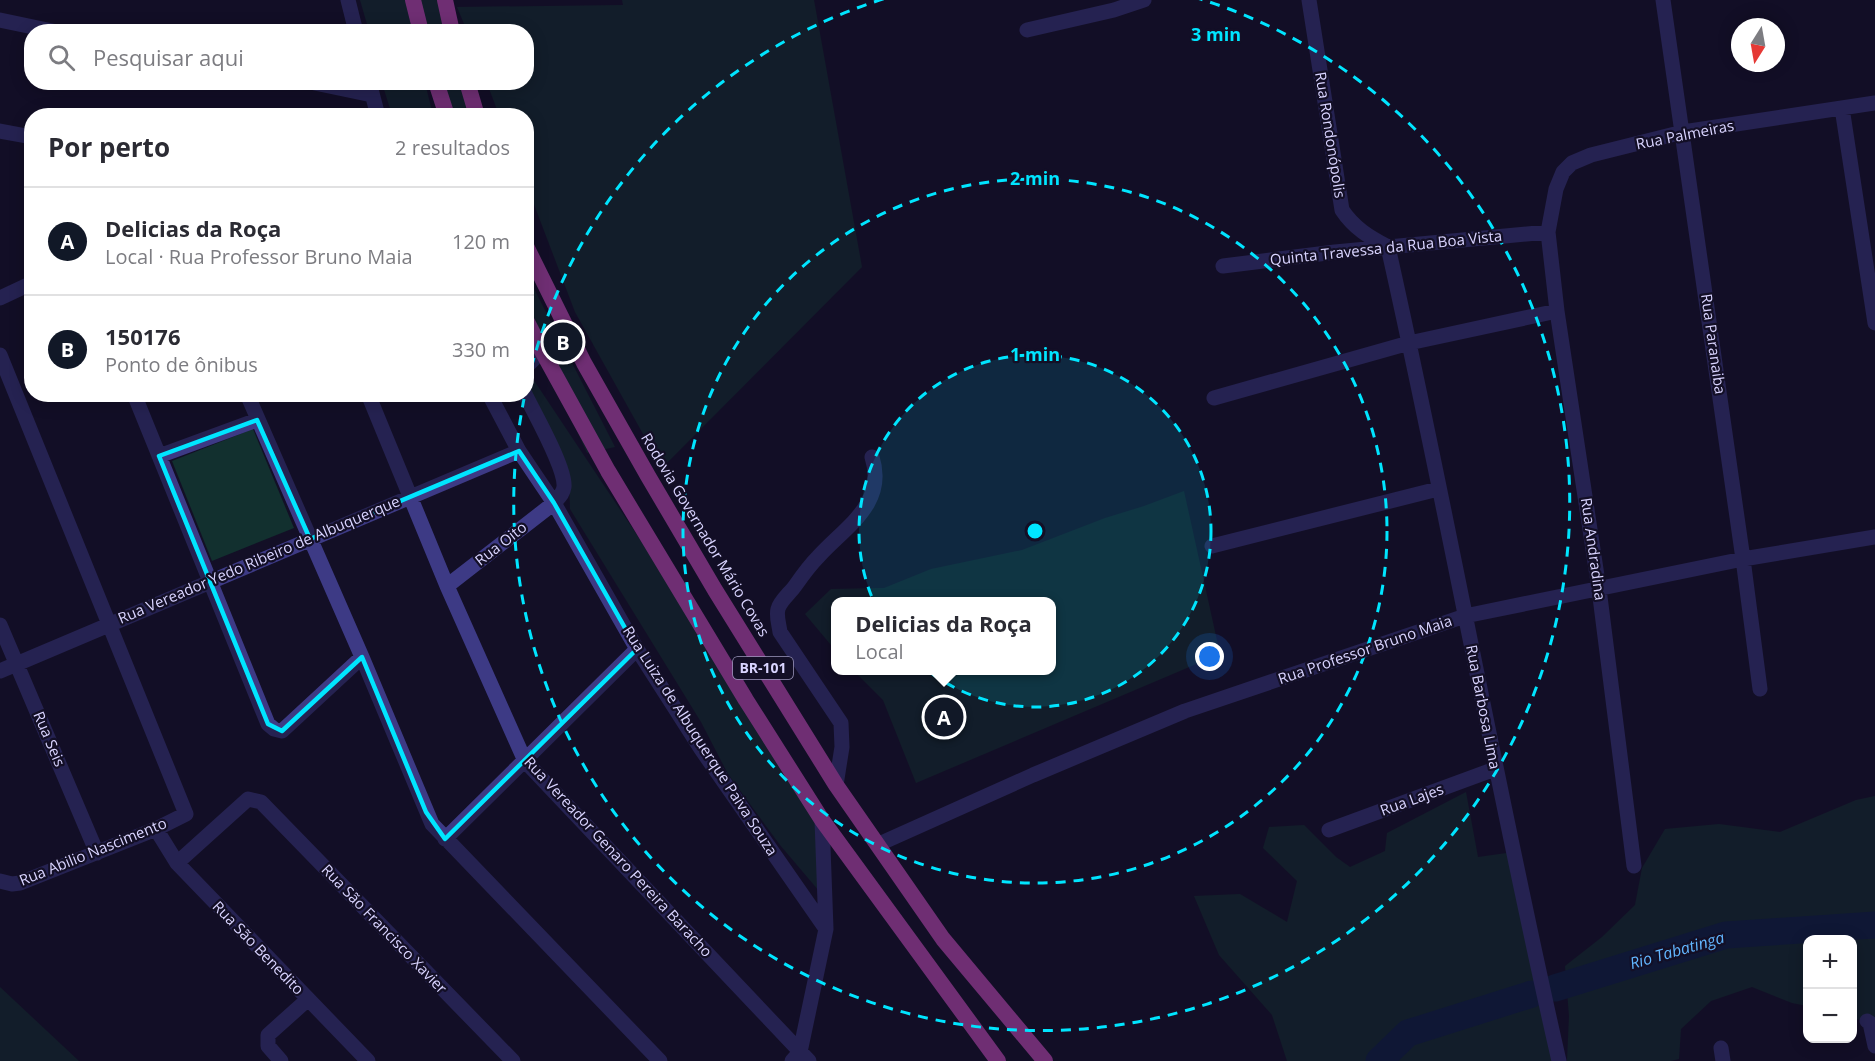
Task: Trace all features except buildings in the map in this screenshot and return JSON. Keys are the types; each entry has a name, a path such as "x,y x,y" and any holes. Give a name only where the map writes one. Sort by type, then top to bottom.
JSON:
{"highway":[{"path":"413,0 419,24"},
{"path":"445,0 450,24"},
{"path":"439,90 444,108"},
{"path":"469,90 475,108"},
{"name":"Rodovia Governador Mário Covas","path":"534,262 584,363 642,466 715,590 836,784 943,939 1045,1061"},
{"name":"BR-101","path":"534,336 614,481 746,700 822,820 998,1061"}],"street":[{"path":"348,0 354,24"},
{"path":"1027,30 1114,10 1144,0"},
{"name":"Rua Rondonópolis","path":"1309,0 1342,210 1351,224 1365,235 1388,247"},
{"name":"Rua Paranaiba","path":"1663,0 1760,689"},
{"path":"0,20 24,25"},
{"path":"371,90 376,108"},
{"name":"Rua Palmeiras","path":"1548,232 1556,189 1563,172 1572,163 1591,155 1683,132 1875,103"},
{"path":"1842,108 1875,323"},
{"path":"0,131 24,136"},
{"name":"Quinta Travessa da Rua Boa Vista","path":"1223,266 1548,232"},
{"name":"Rua Andradina","path":"1548,232 1557,311 1599,589 1634,866"},
{"name":"Rua Barbosa Lima","path":"1388,247 1410,344 1495,769 1559,1061"},
{"path":"0,298 24,287"},
{"path":"1214,398 1410,344 1557,311"},
{"path":"534,359 542,351"},
{"path":"0,355 109,623"},
{"path":"137,402 268,724 282,731 362,657"},
{"path":"250,402 362,657 432,824 660,1061"},
{"name":"Rua Vereador Genaro Pereira Baracho","path":"371,402 447,586 525,761 800,1058"},
{"name":"Rua Luiza de Albuquerque Paiva Souza","path":"493,402 519,451 554,502 637,649 701,749 826,929"},
{"path":"529,402 564,481 562,494 554,502"},
{"path":"159,456 257,420"},
{"name":"Rua Vereador Yedo Ribeiro de Albuquerque","path":"0,670 519,451"},
{"path":"836,784 843,735 841,723 780,632 777,618 778,607 817,558 846,531 864,509 875,489 877,471 872,457"},
{"path":"1212,546 1438,489"},
{"name":"Rua Oito","path":"447,586 554,502"},
{"name":"Rua Professor Bruno Maia","path":"879,844 1033,775 1185,711 1465,616 1743,559 1875,537"},
{"name":"Rua Abilio Nascimento","path":"0,881 12,884 20,882 156,829 186,814 109,623"},
{"name":"Rua Seis","path":"0,625 97,853"},
{"path":"445,839 637,649"},
{"name":"Rua Lajes","path":"1329,830 1495,769"},
{"name":"Rua São Francisco Xavier","path":"177,863 248,799 261,802 513,1061"},
{"path":"800,1058 826,929 822,820"},
{"name":"Rua São Benedito","path":"156,829 177,863 368,1061"},
{"path":"281,1061 268,1046 268,1035 307,1000"},
{"path":"1867,1021 1870,1023 1875,1046"}],"highlighted area":[{"path":"257,420 310,539 519,451 554,503 637,649 445,839 426,812 362,657 282,731 268,724 159,456"}],"green space":[{"path":"360,0 405,0 411,24 367,24"},
{"path":"416,0 448,0 454,24 423,24"},
{"path":"622,0 814,0 862,267 662,468 575,312 534,204 534,108 496,108 490,90 534,90 534,24 464,24 457,7 623,5"},
{"path":"384,90 427,90 431,108 390,108"},
{"path":"441,90 470,90 475,108 446,108"},
{"path":"534,289 615,447 587,453 534,336"},
{"path":"534,380 737,685 822,820 825,898 780,845 728,774 701,722 570,509 569,475 534,399"},
{"path":"253,429 294,528 212,561 172,461"},
{"path":"1184,491 1220,654 916,783 883,700 858,675 1056,675 1056,597 831,597 831,645 805,614 831,589 884,588 931,569 1022,550 1105,518"},
{"path":"1466,792 1478,857 1514,852 1553,1061 1287,1061 1272,1015 1219,955 1194,896 1240,894 1287,922 1297,881 1263,848 1269,827 1304,825 1336,857 1350,867 1385,851 1387,833"},
{"path":"1875,796 1875,1019 1870,1023 1857,1019 1857,935 1803,935 1803,1005 1752,987 1711,1001 1681,1029 1679,1059 1671,1061 1567,1061 1569,1016 1565,966 1602,937 1635,905 1642,868 1665,829 1719,824 1780,832 1856,800"},
{"path":"0,987 79,1061 0,1061"}],"waterway":[{"name":"Rio Tabatinga","path":"1555,988 1726,935 1875,925"},
{"name":"Rio Tabatinga","path":"1379,1061 1408,1033 1532,994"}],"place":[{"name":"150176","path":"563,342"},
{"name":"Delicias da Roça","path":"944,717"}]}
